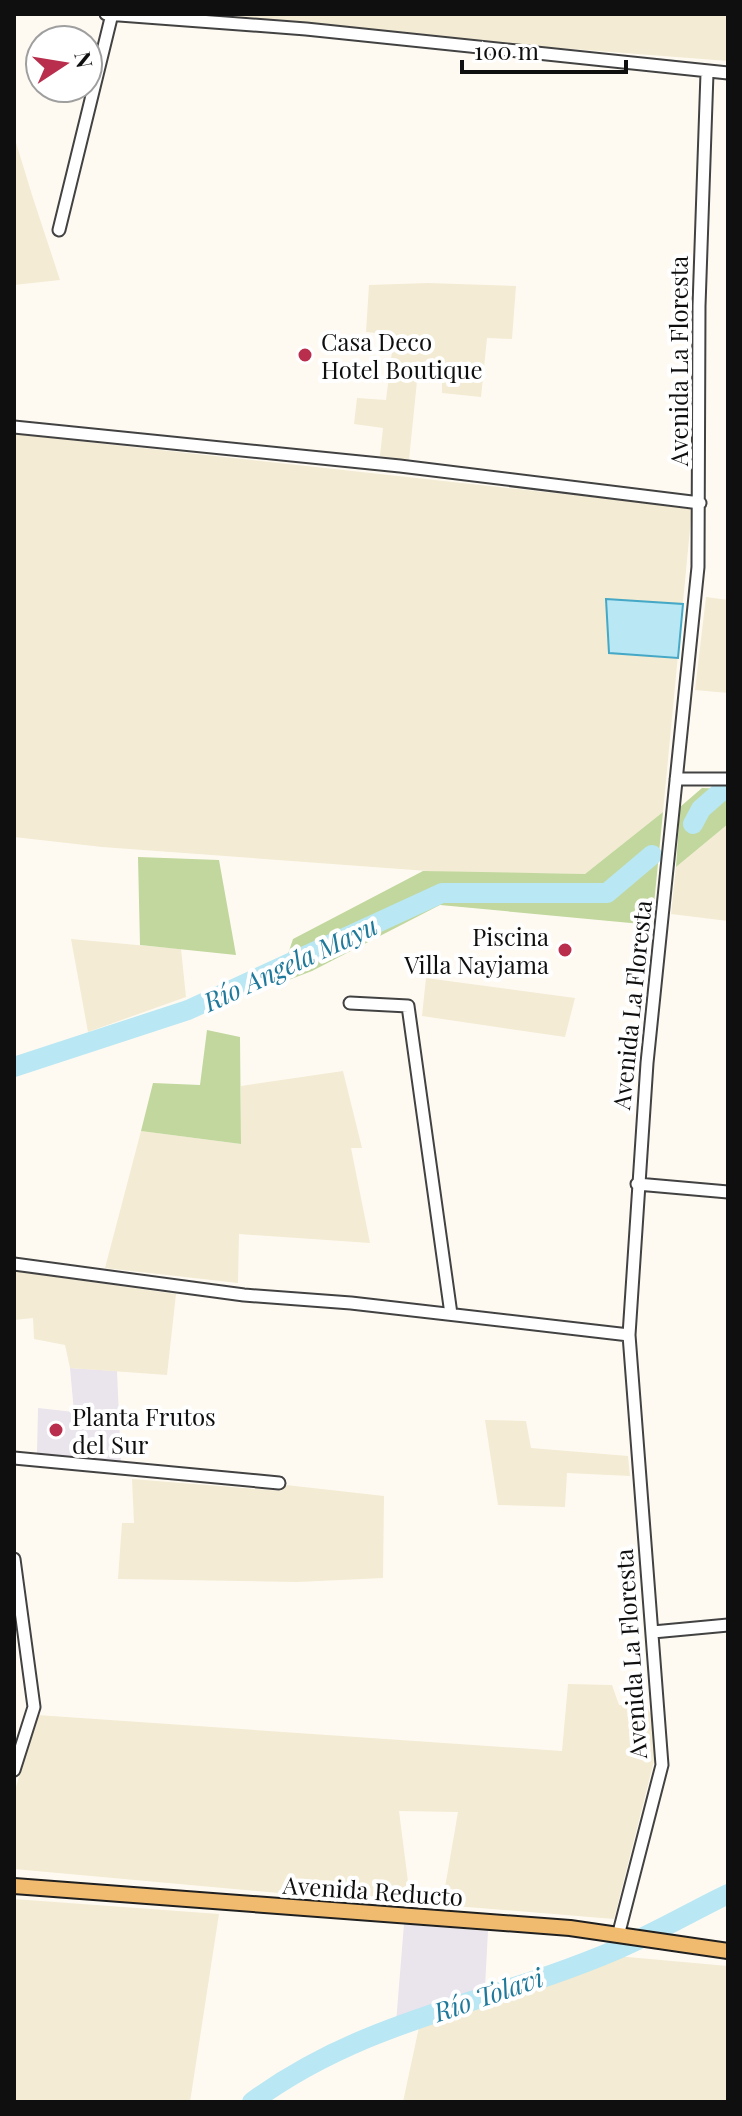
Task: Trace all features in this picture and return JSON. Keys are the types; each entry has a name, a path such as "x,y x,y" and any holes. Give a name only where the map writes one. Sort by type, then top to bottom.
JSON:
{"main road":[{"name":"Avenida Reducto","path":"14,1886 418,1914 728,1951"}],"street":[{"path":"106,14 306,29 728,73"},
{"path":"59,230 112,14"},
{"name":"Avenida La Floresta","path":"622,1937 662,1765 629,1335 637,1184 698,567 699,306 707,73"},
{"path":"14,427 400,466 700,503"},
{"path":"676,779 728,779"},
{"path":"350,1003 408,1006 451,1314"},
{"path":"637,1184 728,1192"},
{"path":"14,1264 244,1295 451,1314 629,1335"},
{"path":"14,1458 279,1483"},
{"path":"14,1559 34,1707 14,1770"},
{"path":"653,1632 728,1625"}],"shaded area":[{"path":"213,14 728,14 728,61 546,47"},
{"path":"14,136 32,195 60,280 14,285"},
{"path":"428,283 516,286 512,339 487,338 481,397 442,393 442,383 417,381 409,460 380,456 383,428 354,424 357,398 386,400 394,335 366,332 369,285"},
{"path":"14,434 692,508 663,812 585,874 441,872 102,847 14,837"},
{"path":"706,597 728,600 728,693 695,690"},
{"path":"728,824 728,921 671,914 676,867"},
{"path":"71,939 181,949 186,997 88,1032"},
{"path":"426,978 575,998 565,1037 422,1016"},
{"path":"343,1071 362,1148 351,1148 370,1243 239,1234 238,1283 105,1268 141,1131 241,1144 241,1086"},
{"path":"14,1271 176,1294 167,1375 70,1368 65,1345 34,1339 33,1318 14,1320"},
{"path":"70,1368 117,1371 121,1463 37,1454 38,1408 74,1412"},
{"path":"485,1420 526,1421 531,1448 628,1456 630,1476 567,1473 565,1507 498,1505"},
{"path":"132,1479 281,1491 286,1485 384,1496 383,1578 298,1582 118,1579 122,1523 134,1523"},
{"path":"568,1684 612,1685 619,1705 646,1706 653,1717 655,1757 614,1919 442,1905 458,1812 399,1811 411,1905 14,1869 14,1794 37,1715 562,1751"},
{"path":"14,1899 219,1914 190,2102 14,2102"},
{"path":"404,1924 488,1931 484,2006 407,2031 396,2023"},
{"path":"616,1956 728,1966 728,2102 403,2102 419,2027"}],"green space":[{"path":"702,788 728,789 728,824 676,867 680,807"},
{"path":"663,812 652,925 440,905 312,971 278,984 293,939 423,871 585,874"},
{"path":"138,857 219,860 236,955 140,945"},
{"path":"207,1030 240,1037 241,1144 141,1131 153,1083 200,1085"}],"water":[{"path":"606,599 683,604 678,658 609,653"}],"waterway":[{"name":"Río Angela Mayu","path":"693,824 701,809 725,788"},
{"name":"Río Angela Mayu","path":"14,1067 188,1010 442,893 607,893 652,855"},
{"name":"Río Tolavi","path":"252,2102 340,2050 431,2014 571,1968 646,1936 728,1894"}],"place":[{"name":"Casa Deco Hotel Boutique","path":"305,355"},
{"name":"Piscina Villa Nayjama","path":"565,950"},
{"name":"Planta Frutos del Sur","path":"56,1430"}]}
